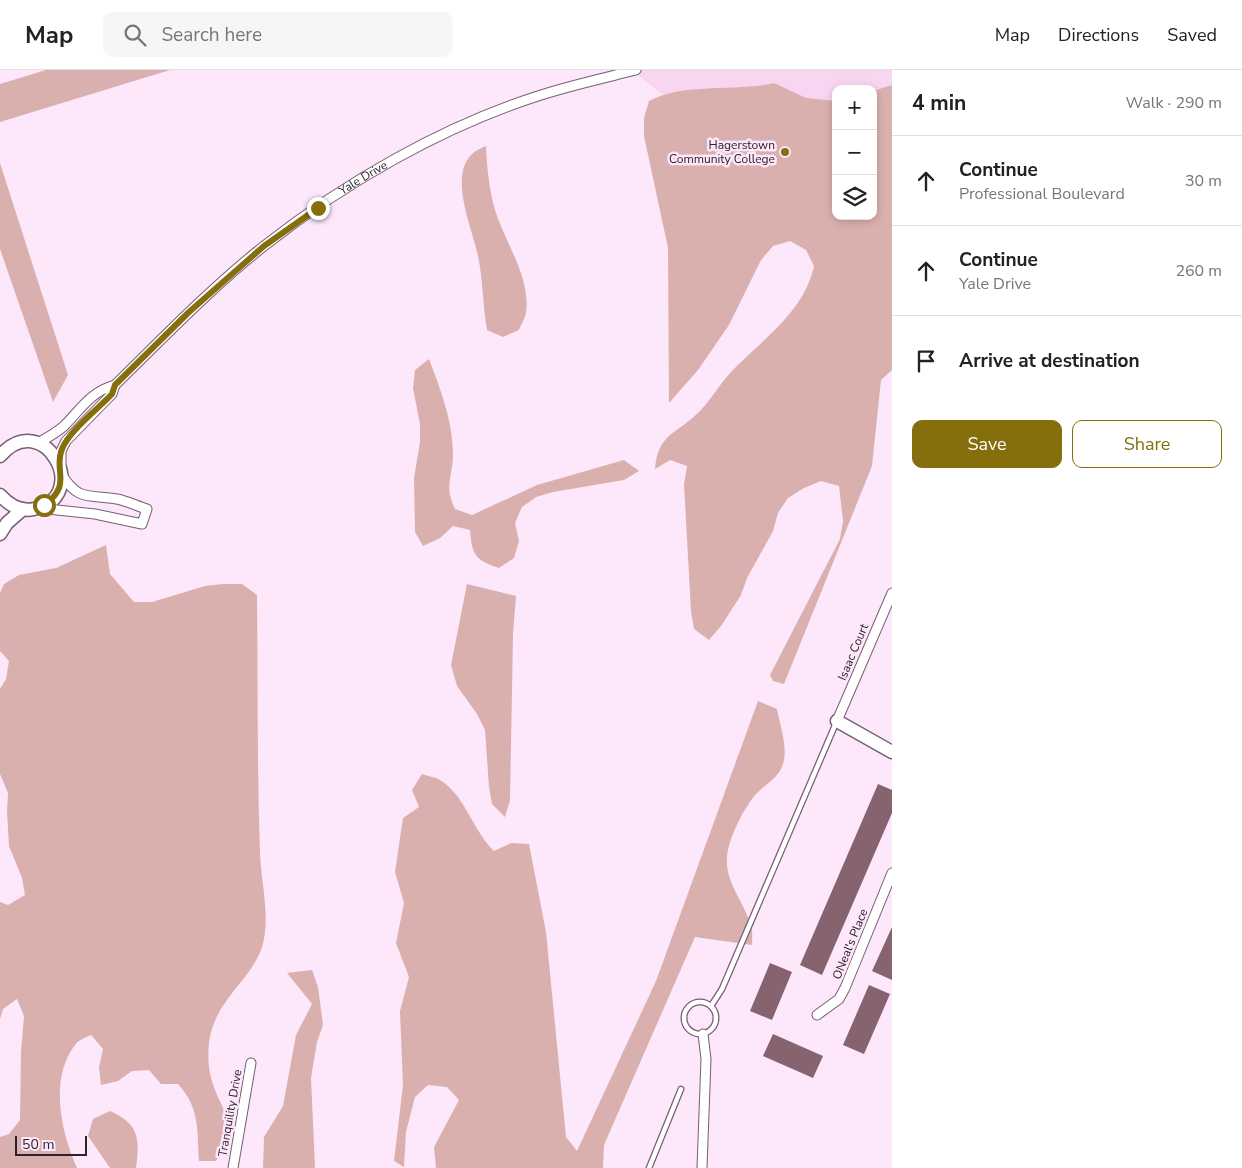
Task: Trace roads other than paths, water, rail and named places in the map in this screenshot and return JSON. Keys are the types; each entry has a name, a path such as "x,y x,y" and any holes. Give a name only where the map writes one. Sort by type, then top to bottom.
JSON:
{"street":[{"name":"Yale Drive","path":"61,471 61,451 66,441 112,394 115,385 189,312 264,246 387,162 456,128 540,95 636,70"},
{"name":"Yale Drive","path":"38,443 65,425 85,401 102,388 115,385"},
{"path":"0,456 5,447 24,442 38,443 50,450 70,487 86,497 116,499 148,509 142,524 96,514 38,508 24,509 10,505 0,495"},
{"path":"38,508 55,495 61,471"},
{"path":"0,534 7,523 24,509"},
{"name":"Isaac Court","path":"837,721 892,593"},
{"path":"837,721 892,752"},
{"name":"ONeal's Place","path":"817,1014 840,999 892,873"},
{"path":"702,1168 706,1059 703,1034"},
{"name":"Tranquility Drive","path":"234,1168 252,1063"}],"lane":[{"path":"711,1006 722,989 837,721"},
{"path":"694,1002 705,1002 711,1006 716,1014 715,1024 712,1029 697,1035 688,1030 685,1025 684,1014 689,1005 694,1002"},
{"path":"649,1168 681,1089"}],"place":[{"name":"Hagerstown Community College","path":"785,152"}]}
